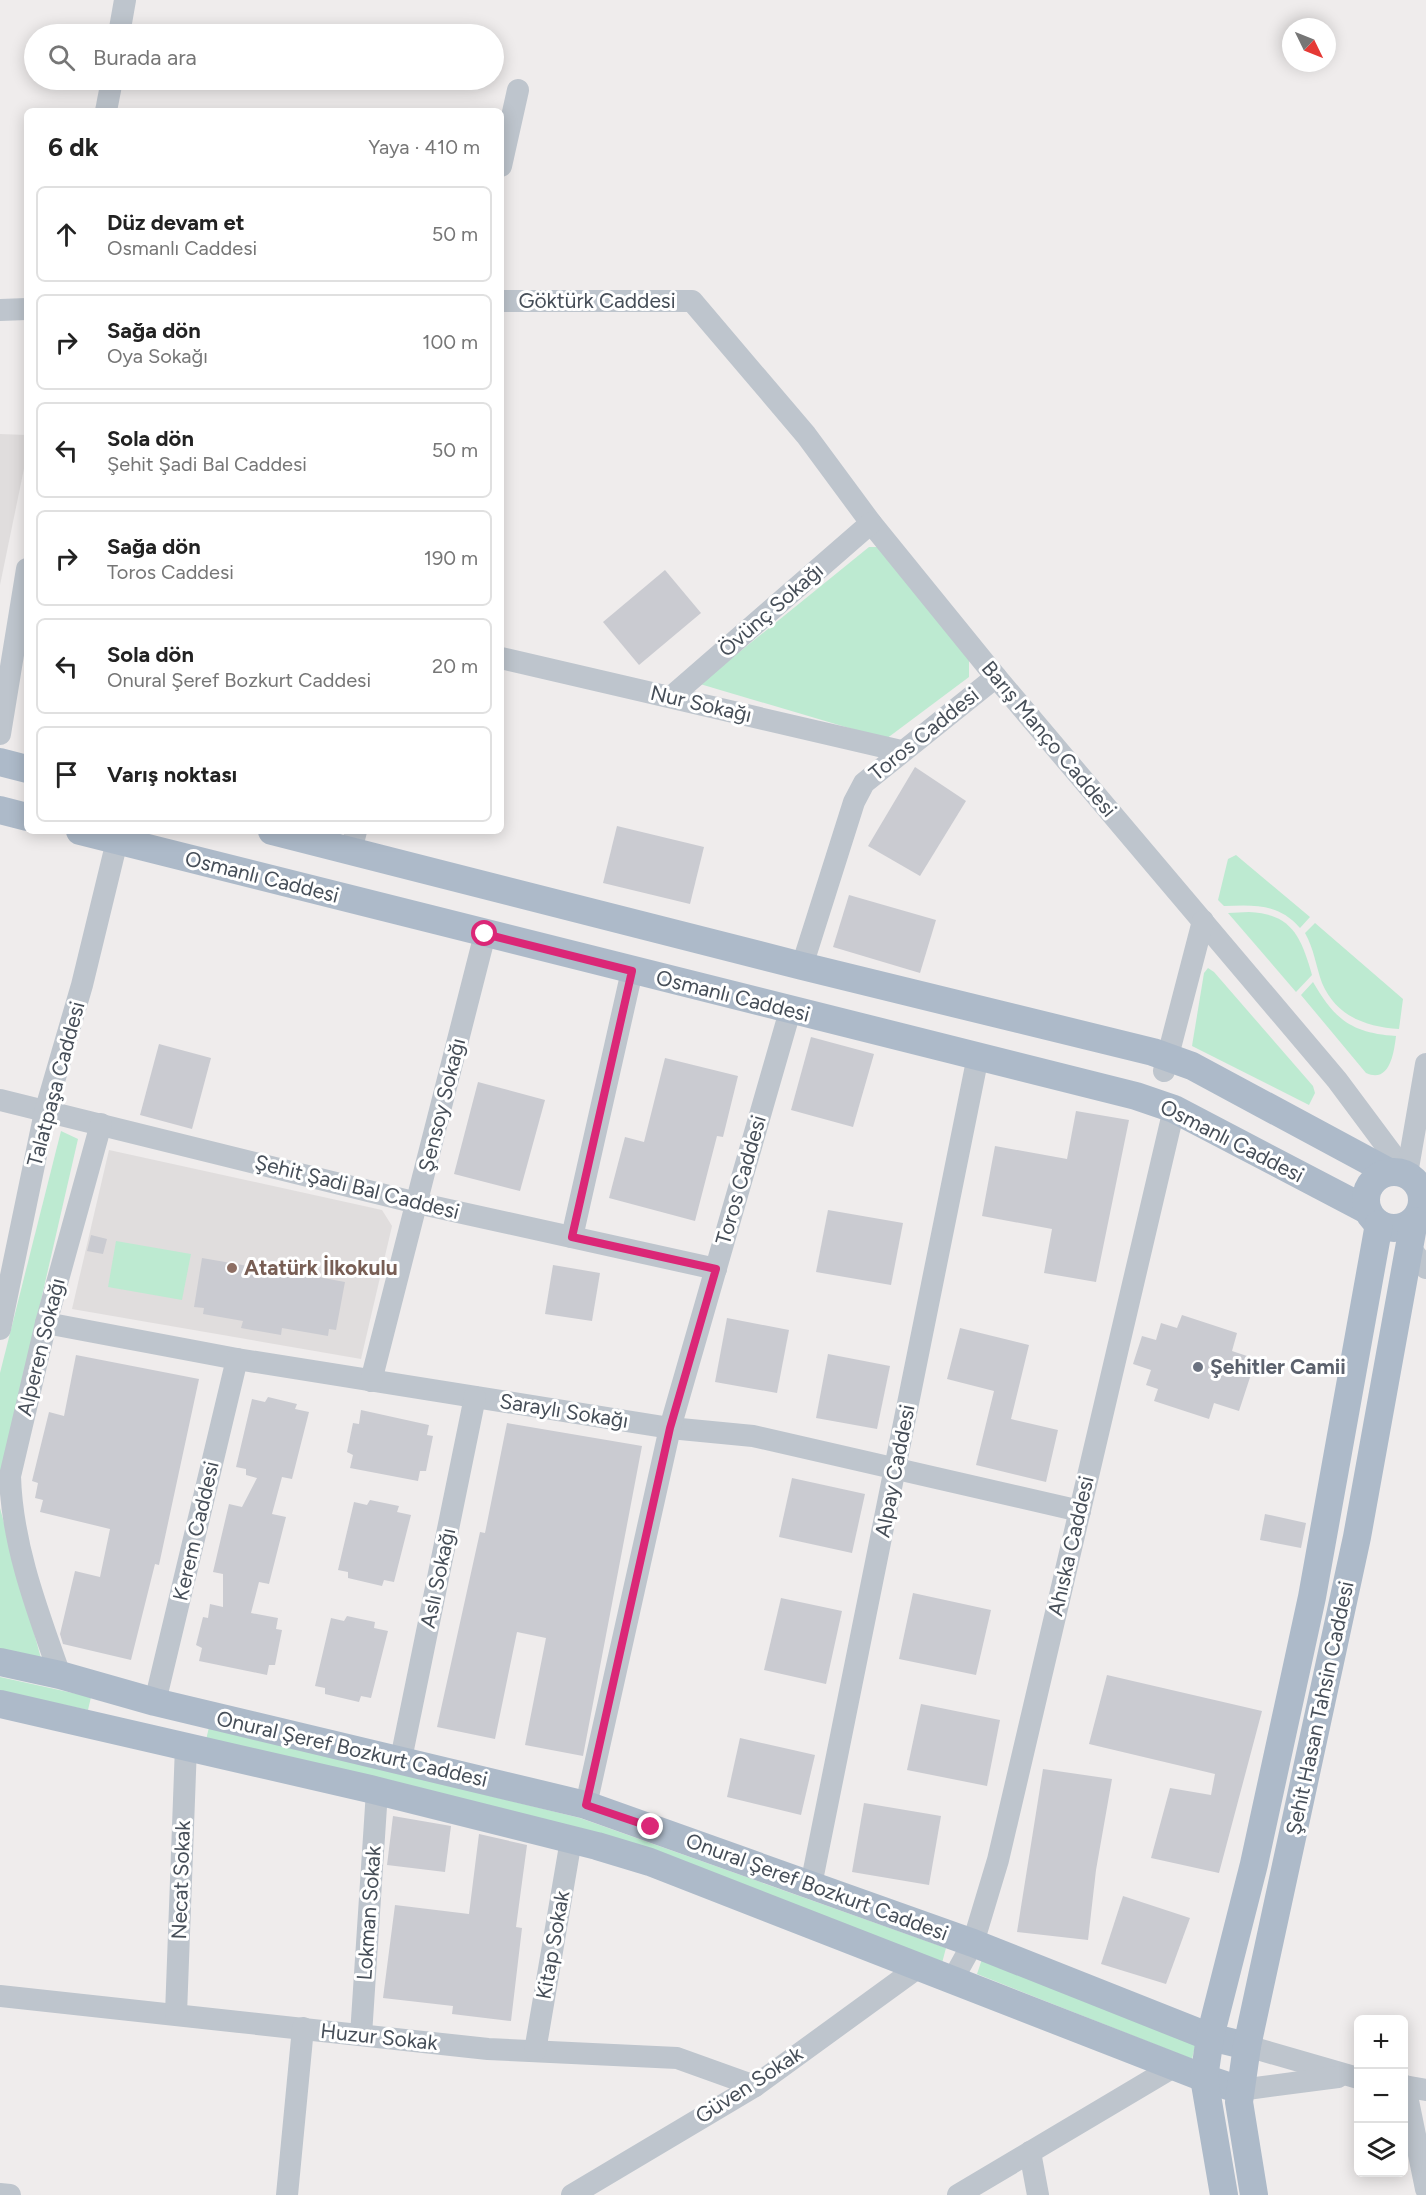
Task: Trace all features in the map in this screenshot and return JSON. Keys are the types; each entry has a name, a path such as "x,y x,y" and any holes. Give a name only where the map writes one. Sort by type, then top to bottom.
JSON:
{"main road":[{"path":"0,762 24,768"},
{"path":"0,810 24,816"},
{"name":"Osmanlı Caddesi","path":"91,834 790,1011 1109,1088 1174,1108 1373,1217"},
{"path":"296,834 353,841 802,966 1095,1036 1174,1065 1203,1077 1204,1092 1201,1099 1189,1108 1174,1108 1162,1100 1159,1093 1158,1085 1174,1065"},
{"path":"1174,1065 1398,1173"},
{"name":"Şehit Hasan Tahsin Caddesi","path":"1224,2195 1204,2078 1210,2037 1254,1864 1312,1597 1373,1217 1367,1190 1379,1175 1398,1173 1414,1180 1422,1196 1416,1245 1357,1537 1247,2046 1240,2090 1241,2116 1254,2195"},
{"path":"1373,1217 1397,1229 1416,1245"},
{"name":"Onural Şeref Bozkurt Caddesi","path":"0,1662 60,1675 155,1702 586,1805 973,1943 1210,2037 1247,2046"},
{"name":"Onural Şeref Bozkurt Caddesi","path":"0,1704 377,1791 571,1839 650,1862 1240,2090"}],"street":[{"path":"121,24 125,0"},
{"path":"107,108 110,90"},
{"path":"504,153 518,90"},
{"name":"Göktürk Caddesi","path":"504,301 692,301"},
{"name":"Barış Manço Caddesi","path":"692,301 806,435 871,523 996,677 1337,1080 1398,1173"},
{"path":"0,310 24,309"},
{"name":"Övünç Sokağı","path":"671,697 871,523"},
{"path":"0,734 24,587"},
{"name":"Nur Sokağı","path":"504,659 901,751"},
{"name":"Toros Caddesi","path":"802,966 854,802 864,783 996,677"},
{"name":"Talatpaşa Caddesi","path":"0,1329 45,1112 82,986 117,841"},
{"path":"1174,1065 1203,921"},
{"name":"Şensoy Sokağı","path":"371,1381 485,934"},
{"path":"572,1237 632,971"},
{"name":"Toros Caddesi","path":"586,1805 670,1428 790,1011"},
{"name":"Alpay Caddesi","path":"811,1885 978,1056"},
{"path":"1398,1173 1426,1064"},
{"name":"Şehit Şadi Bal Caddesi","path":"0,1100 417,1203 716,1269"},
{"name":"Ahıska Caddesi","path":"953,1979 973,1943 998,1860 1174,1108"},
{"name":"Alperen Sokağı","path":"60,1675 26,1575 11,1497 10,1476 46,1323 101,1124"},
{"name":"Saraylı Sokağı","path":"46,1323 237,1359 371,1381 670,1428 753,1436 1080,1511"},
{"name":"Kerem Caddesi","path":"155,1702 237,1359"},
{"name":"Aslı Sokağı","path":"401,1759 475,1397"},
{"name":"Necat Sokak","path":"176,2014 186,1746"},
{"name":"Lokman Sokak","path":"361,2035 377,1791"},
{"name":"Kitap Sokak","path":"535,2051 571,1839"},
{"name":"Güven Sokak","path":"572,2195 599,2188 755,2086 920,1965"},
{"name":"Huzur Sokak","path":"0,1996 488,2049 677,2058 755,2086"},
{"path":"287,2195 303,2028"},
{"name":"Onural Şeref Bozkurt Caddesi","path":"1247,2046 1352,2077"},
{"path":"958,2195 1175,2066"},
{"name":"Onural Şeref Bozkurt Caddesi","path":"1240,2090 1352,2077"},
{"path":"1411,2087 1426,2189"},
{"path":"1030,2152 1038,2195"},
{"path":"0,2194 10,2195"}],"shaded area":[{"path":"0,434 24,435 24,469 0,585"},
{"name":"Atatürk İlkokulu","path":"109,1150 382,1210 392,1226 361,1359 72,1309"}],"green space":[{"path":"869,547 877,547 969,658 969,677 886,739 700,684"},
{"path":"1236,855 1310,917 1300,928 1292,920 1274,910 1255,906 1224,906 1218,900 1228,859"},
{"path":"1249,912 1275,917 1285,923 1299,939 1312,975 1296,992 1228,913"},
{"path":"1315,923 1403,999 1399,1029 1375,1026 1353,1018 1335,1004 1322,983 1305,933"},
{"path":"1208,968 1214,972 1313,1086 1315,1093 1309,1105 1192,1046 1204,973"},
{"path":"1313,982 1329,1006 1346,1022 1368,1032 1396,1036 1392,1058 1386,1070 1381,1074 1366,1073 1301,995"},
{"path":"61,1131 78,1139 0,1479 0,1373"},
{"path":"116,1241 191,1254 182,1300 108,1287"},
{"path":"0,1508 42,1662 0,1655"},
{"path":"0,1677 91,1697 88,1710 0,1691"},
{"path":"209,1727 580,1818 946,1948 942,1963 206,1740"},
{"path":"982,1959 1196,2043 1192,2059 977,1974"}],"building":[{"path":"665,570 701,613 639,665 603,622"},
{"path":"915,767 966,801 920,876 868,846"},
{"path":"617,826 704,847 690,904 603,883"},
{"path":"849,895 936,920 920,973 833,947"},
{"path":"811,1037 874,1054 853,1127 791,1110"},
{"path":"159,1044 211,1058 192,1129 140,1115"},
{"path":"665,1058 738,1076 723,1137 717,1136 695,1221 609,1198 625,1137 644,1142"},
{"path":"478,1082 545,1100 520,1191 454,1174"},
{"path":"1076,1111 1129,1120 1096,1282 1044,1273 1052,1229 982,1216 995,1146 1067,1159"},
{"path":"828,1210 903,1223 891,1285 816,1272"},
{"path":"91,1235 107,1239 103,1254 87,1251"},
{"path":"202,1258 254,1267 255,1262 292,1268 291,1272 345,1282 336,1330 329,1329 328,1336 282,1328 281,1335 241,1328 243,1321 203,1314 204,1308 194,1307"},
{"path":"553,1265 600,1273 592,1321 545,1314"},
{"name":"Şehitler Camii","path":"1182,1315 1237,1333 1232,1351 1256,1359 1239,1411 1214,1403 1209,1419 1154,1401 1158,1389 1146,1385 1151,1370 1133,1364 1142,1336 1156,1340 1161,1323 1177,1328"},
{"path":"727,1318 789,1330 777,1393 715,1382"},
{"path":"960,1328 1029,1345 1011,1419 1058,1430 1046,1482 976,1465 994,1391 947,1379"},
{"path":"828,1354 890,1366 877,1429 816,1418"},
{"path":"76,1355 199,1379 159,1565 155,1564 131,1660 63,1644 60,1634 75,1571 100,1577 110,1529 40,1512 43,1500 35,1498 38,1483 32,1481 49,1412 64,1416"},
{"path":"268,1397 297,1404 295,1409 309,1412 292,1479 282,1477 272,1514 286,1517 269,1584 259,1582 251,1613 278,1618 276,1629 282,1630 275,1665 269,1665 267,1675 199,1661 202,1648 196,1645 203,1617 208,1618 210,1604 223,1607 223,1574 213,1572 229,1504 242,1507 257,1478 246,1475 246,1469 236,1467 252,1399 265,1402"},
{"path":"361,1410 429,1425 427,1435 433,1436 426,1471 420,1471 418,1481 350,1468 353,1455 347,1452 353,1423 359,1424"},
{"path":"507,1423 642,1446 583,1756 525,1745 546,1638 517,1632 495,1739 437,1727 480,1532 485,1533"},
{"path":"792,1478 865,1494 852,1553 779,1537"},
{"path":"370,1500 399,1506 397,1512 411,1515 394,1582 384,1580 382,1586 348,1578 348,1572 338,1570 354,1502 367,1505"},
{"path":"1265,1514 1306,1523 1301,1548 1260,1540"},
{"path":"913,1593 991,1610 976,1675 899,1659"},
{"path":"781,1598 842,1611 826,1684 764,1670"},
{"path":"347,1616 375,1622 374,1628 388,1631 371,1698 361,1696 359,1702 325,1694 325,1688 315,1686 331,1618 344,1621"},
{"path":"1107,1675 1262,1711 1219,1873 1151,1858 1170,1788 1211,1795 1215,1774 1089,1744"},
{"path":"921,1704 1000,1720 987,1786 907,1770"},
{"path":"740,1738 815,1755 801,1815 727,1797"},
{"path":"1043,1769 1112,1779 1096,1870 1088,1940 1017,1932"},
{"path":"864,1803 941,1816 929,1885 852,1872"},
{"path":"393,1816 451,1826 445,1872 387,1865"},
{"path":"479,1834 527,1845 516,1927 522,1928 511,2021 452,2014 453,2006 383,1998 395,1905 469,1914"},
{"path":"1123,1896 1190,1918 1166,1984 1101,1964"}],"place":[{"name":"Atatürk İlkokulu","path":"232,1268"},
{"name":"Şehitler Camii","path":"1198,1367"}],"route":[{"path":"485,934 632,971 572,1237 716,1269 670,1428 586,1805 651,1827"}]}
